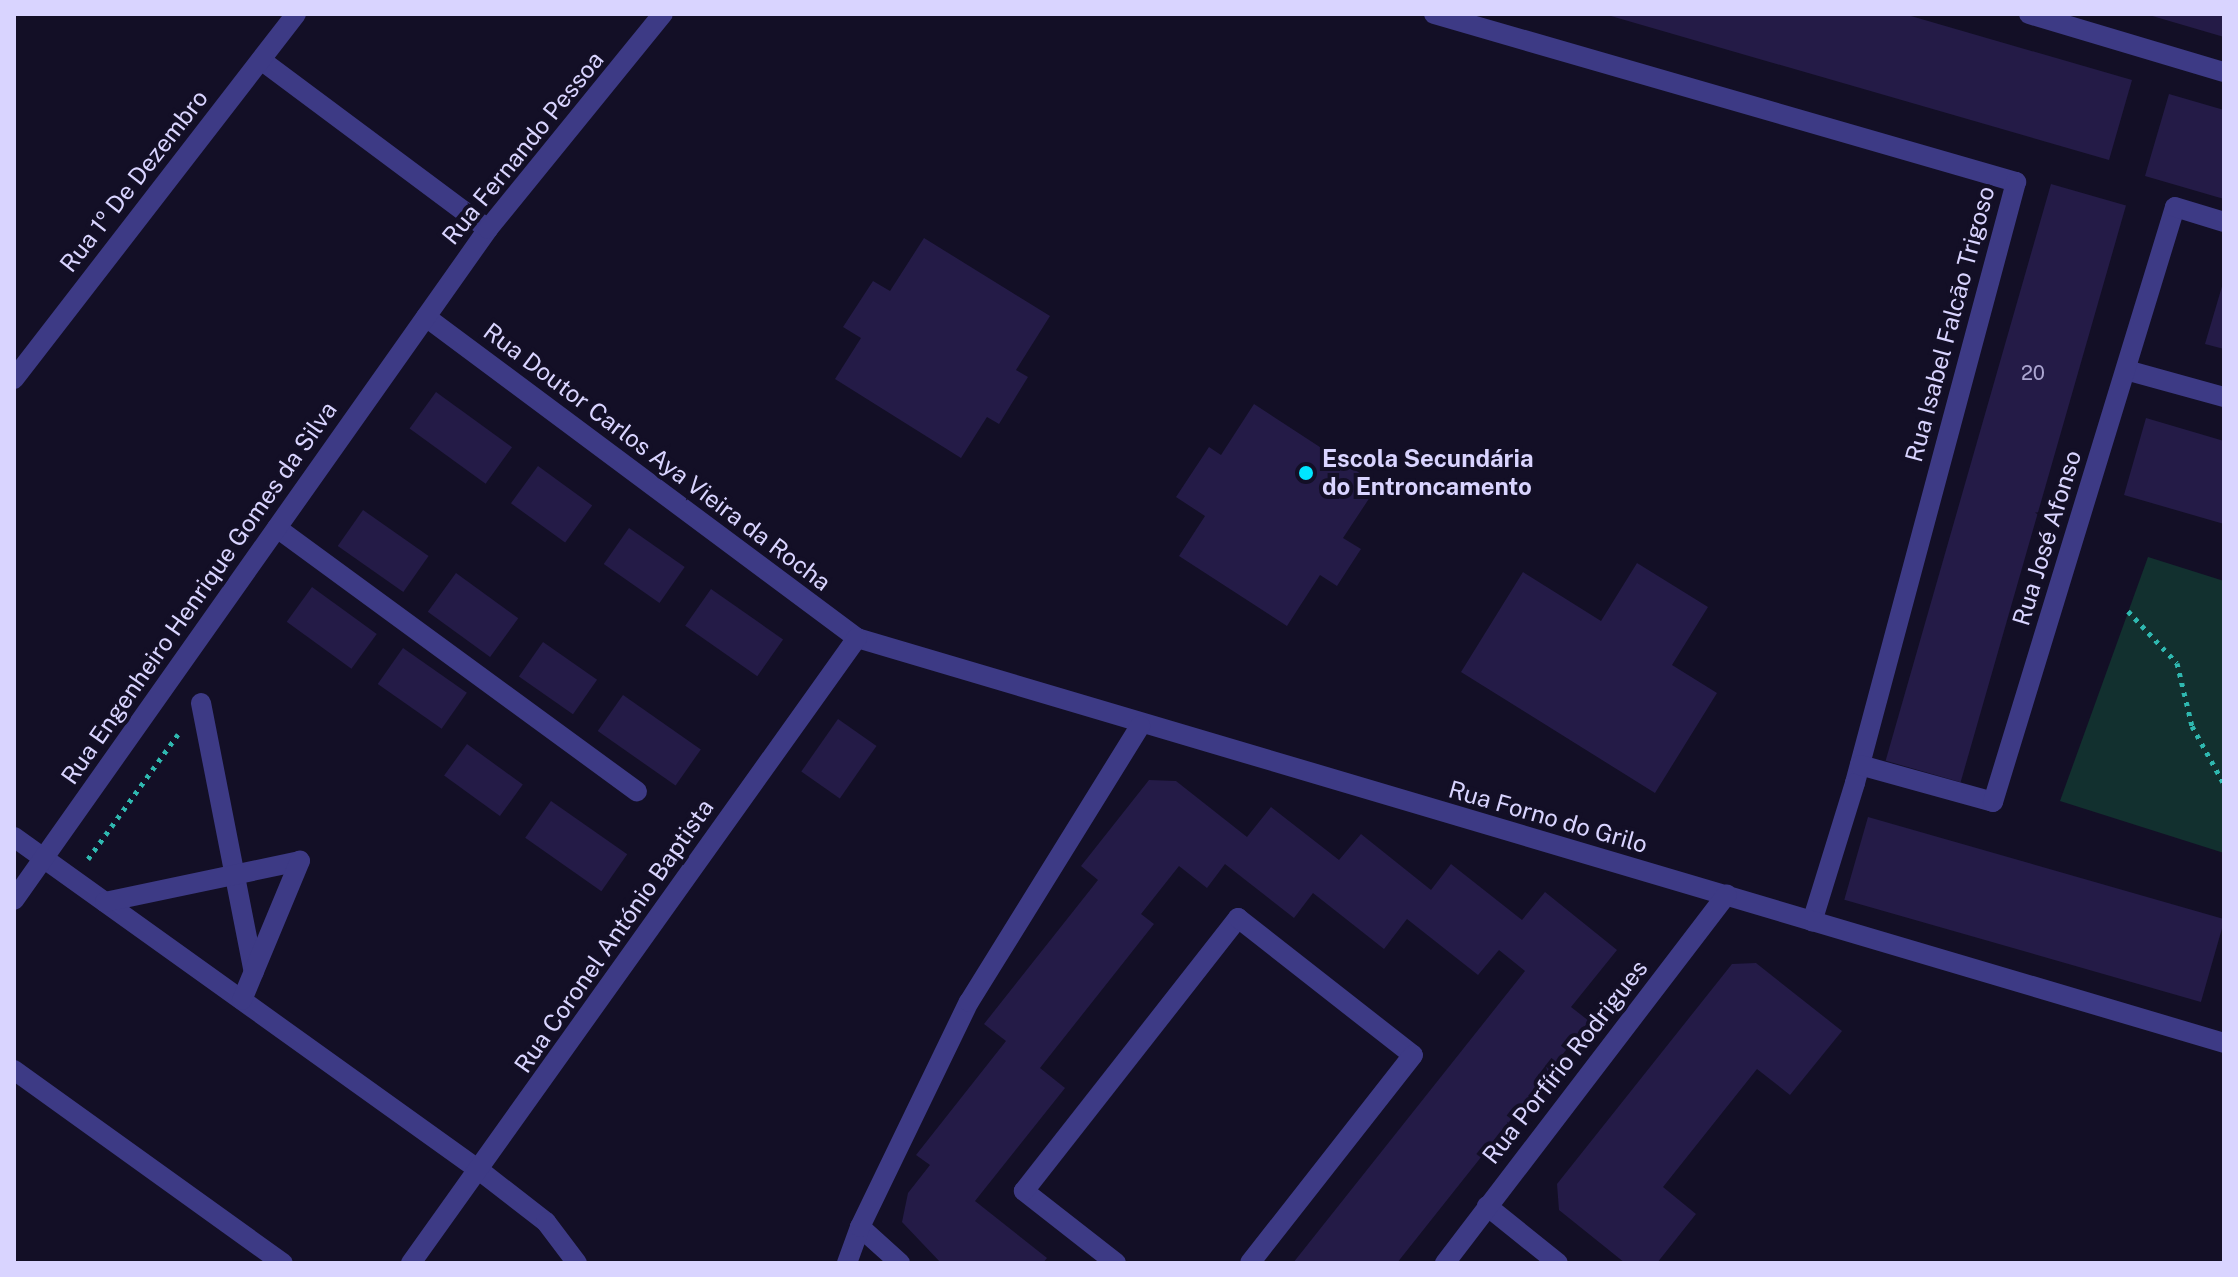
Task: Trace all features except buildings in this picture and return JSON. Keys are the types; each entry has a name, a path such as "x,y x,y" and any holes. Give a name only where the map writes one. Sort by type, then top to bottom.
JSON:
{"street":[{"name":"Rua 1º De Dezembro","path":"14,379 296,14"},
{"name":"Rua Fernando Pessoa","path":"426,317 488,229 663,14"},
{"name":"Rua Isabel Falcão Trigoso","path":"1434,14 2016,182 1860,765 1812,922"},
{"path":"2029,14 2224,72"},
{"path":"261,60 488,229"},
{"name":"Rua José Afonso","path":"1860,765 1993,802 2175,207 2224,222"},
{"name":"Rua Engenheiro Henrique Gomes da Silva","path":"14,900 426,317"},
{"name":"Rua Doutor Carlos Aya Vieira da Rocha","path":"426,317 857,638"},
{"path":"2126,370 2224,397"},
{"path":"277,528 637,791"},
{"name":"Rua Forno do Grilo","path":"857,638 1140,726 1727,894 1812,922 2224,1043"},
{"name":"Rua Coronel António Baptista","path":"411,1263 857,638"},
{"path":"201,703 254,972"},
{"path":"847,1263 860,1227 969,1002 1140,726"},
{"path":"14,837 479,1170 546,1222 577,1263"},
{"path":"105,902 300,861 242,1000"},
{"name":"Rua Porfírio Rodrigues","path":"1445,1263 1727,894"},
{"path":"1110,1261 1024,1191 1238,918 1413,1055 1250,1263"},
{"path":"14,1070 283,1263"},
{"path":"1487,1206 1558,1263"},
{"path":"860,1227 900,1263"}],"path":[{"path":"2128,611 2177,663 2192,726 2224,784"},
{"path":"73,879 201,703"}],"green space":[{"path":"2148,557 2224,581 2224,853 2060,801"}],"place":[{"name":"Escola Secundária do Entroncamento","path":"1306,473"}]}
